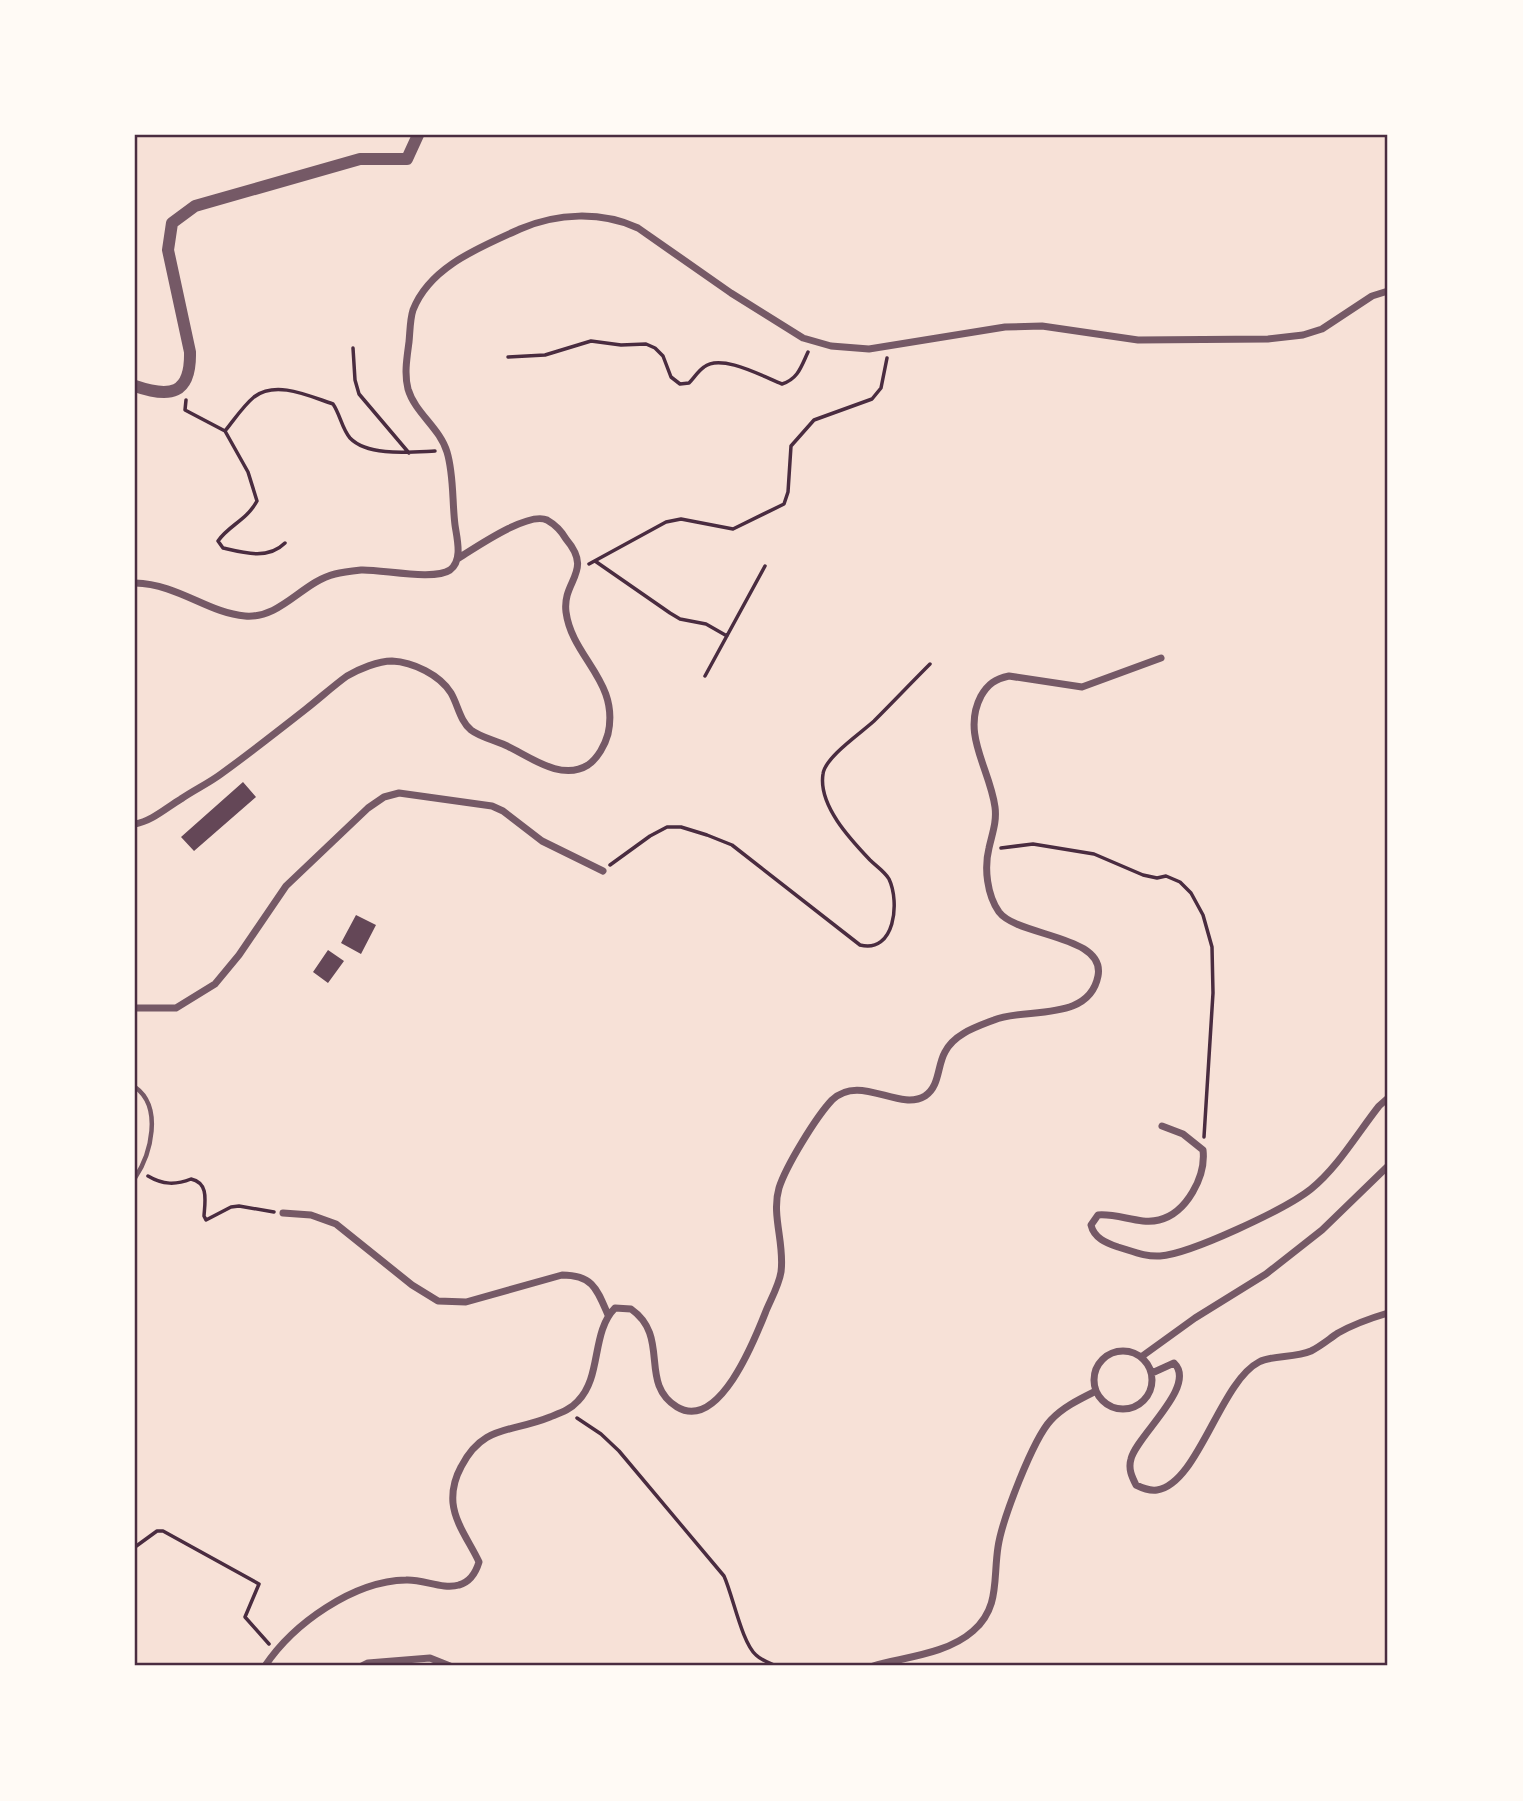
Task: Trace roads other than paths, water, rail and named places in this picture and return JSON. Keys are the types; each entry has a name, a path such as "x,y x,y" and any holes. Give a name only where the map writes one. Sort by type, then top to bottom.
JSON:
{"street":[{"path":"135,386 159,393 172,392 181,388 188,377 191,352 168,250 172,223 195,206 360,159 407,159 418,135"},
{"path":"135,583 149,583 179,591 231,614 247,616 274,611 318,581 332,575 360,570 420,575 444,573 452,568 457,559 458,543 452,502 452,472 447,451 443,441 413,401 408,389 406,372 413,311 422,294 441,273 468,253 552,218 587,216 627,223 803,338 848,348 888,347 994,328 1042,326 1138,340 1268,339 1322,330 1372,296 1388,290"},
{"path":"135,824 154,817 217,777 348,676 373,664 391,661 407,663 437,678 450,691 462,719 470,729 479,734 539,764 561,770 577,770 590,763 607,739 611,720 607,693 572,632 566,611 571,586 578,570 575,549 547,520 535,518 457,559"},
{"path":"265,1666 290,1634 360,1589 407,1580 456,1587 466,1583 476,1572 479,1562 453,1505 456,1476 477,1444 488,1435 530,1425 566,1410 579,1400 589,1381 604,1324 615,1308 631,1308 648,1325 653,1342 657,1382 671,1402 680,1409 691,1412 712,1402 726,1390 751,1349 781,1272 778,1191 785,1173 798,1149 833,1100 854,1090 868,1090 905,1098 926,1096 937,1079 944,1054 951,1043 965,1032 999,1017 1042,1014 1071,1007 1094,988 1098,965 1092,956 1066,940 1012,924 997,909 990,892 986,870 995,825 995,806 981,763 973,720 987,686 997,679 1009,676 1082,687 1161,657"},
{"path":"135,1008 176,1008 215,984 239,955 286,886 368,808 384,797 398,793 492,806 503,811 542,841 603,871"},
{"path":"1162,1126 1183,1134 1203,1150 1202,1174 1190,1196 1172,1213 1159,1220 1098,1214 1091,1225 1097,1237 1109,1244 1144,1255 1160,1256 1177,1252 1284,1206 1310,1189 1327,1173 1378,1106 1388,1098"},
{"path":"1141,1357 1195,1318 1266,1273 1322,1230 1388,1166"},
{"path":"283,1213 311,1215 336,1224 412,1285 438,1301 466,1302 562,1275 575,1275 590,1282 598,1291 608,1315"},
{"path":"1152,1373 1174,1363 1179,1370 1179,1381 1171,1399 1130,1459 1130,1473 1136,1485 1156,1490 1167,1486 1182,1472 1207,1438 1220,1411 1243,1375 1260,1361 1311,1351 1341,1331 1369,1318 1388,1313"},
{"path":"1123,1350 1141,1357 1152,1373 1150,1392 1137,1406 1117,1409 1108,1406 1096,1391 1095,1372 1105,1356 1123,1350"},
{"path":"873,1666 957,1642 985,1619 993,1604 998,1547 1035,1442 1051,1420 1096,1391"},
{"path":"362,1666 368,1663 430,1658 450,1666"}],"lane":[{"path":"135,1087 142,1091 150,1107 151,1123 151,1143 135,1178"}]}
